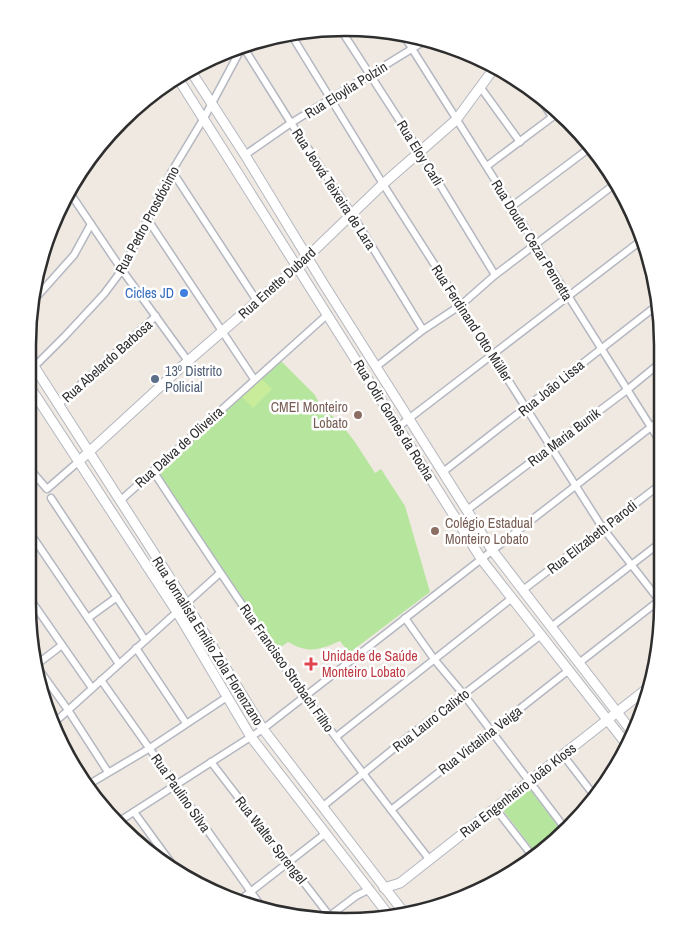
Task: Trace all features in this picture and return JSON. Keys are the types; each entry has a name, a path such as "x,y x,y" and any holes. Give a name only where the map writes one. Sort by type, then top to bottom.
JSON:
{"street":[{"name":"Rua Eloy Carli","path":"345,36 420,152 495,276"},
{"name":"Rua Ferdinand Otto Müller","path":"295,41 383,184 552,446 603,529 654,593"},
{"name":"Rua Doutor Cezar Pernetta","path":"408,43 654,433"},
{"name":"Rua Eloylia Polzin","path":"246,155 330,99 418,45"},
{"name":"Rua Jeová Teixeira de Lara","path":"246,53 291,124 352,214 423,330"},
{"name":"Rua Pedro Prosdócimo","path":"36,365 104,294 122,270 172,171 239,56"},
{"name":"Rua Enette Dubard","path":"36,476 47,489 78,462 188,361 298,266 383,184 456,120 491,73"},
{"name":"Rua Odir Gomes da Rocha","path":"194,76 246,155 323,283 492,550 628,727"},
{"name":"Rua Odir Gomes da Rocha","path":"181,83 482,560 623,739"},
{"path":"481,88 520,142"},
{"path":"487,166 552,116"},
{"path":"511,207 585,151"},
{"path":"172,171 257,301"},
{"path":"376,367 423,330 461,305 495,276 610,188"},
{"path":"74,198 122,270 188,361"},
{"path":"148,220 254,379"},
{"path":"41,292 74,255 91,224"},
{"path":"398,427 637,245"},
{"name":"Rua João Lissa","path":"443,472 651,310"},
{"name":"Rua Dalva de Oliveira","path":"121,500 328,314"},
{"name":"Rua Abelardo Barbosa","path":"58,405 156,316"},
{"name":"Rua Maria Bunik","path":"467,510 654,368"},
{"name":"Rua Jornalista Emílio Zola Florenzano","path":"36,376 58,405 121,500 263,728 400,908"},
{"name":"Rua Jornalista Emílio Zola Florenzano","path":"36,396 177,612 250,736 385,910"},
{"path":"124,819 263,728 654,425"},
{"name":"Rua Francisco Strobach Filho","path":"153,471 220,573 305,696 429,860"},
{"name":"Rua Elizabeth Parodi","path":"523,590 654,489"},
{"path":"50,498 145,640"},
{"path":"36,542 119,664"},
{"path":"551,627 654,548"},
{"path":"59,719 220,573"},
{"path":"88,618 117,597"},
{"path":"336,738 512,598"},
{"path":"579,663 654,606"},
{"path":"36,608 92,688"},
{"path":"405,618 434,659 464,695 561,824"},
{"name":"Rua Lauro Calixto","path":"322,807 408,737 541,635"},
{"path":"41,660 62,645"},
{"path":"136,648 186,723"},
{"name":"Rua Victalina Veiga","path":"391,810 569,670"},
{"path":"45,677 108,772"},
{"name":"Rua Paulino Silva","path":"101,680 256,899"},
{"path":"92,782 150,748 227,696"},
{"name":"Rua Engenheiro João Kloss","path":"384,888 400,882 639,696"},
{"path":"563,755 591,791"},
{"name":"Rua Walter Sprengel","path":"211,762 324,912"},
{"path":"495,808 529,852"},
{"path":"134,812 167,856"},
{"path":"245,896 326,833"},
{"path":"349,862 352,856 358,854"},
{"path":"336,913 356,896 370,889"}],"green space":[{"path":"280,360 315,395 322,409 338,420 375,473 381,469 405,506 430,592 349,653 340,641 326,647 314,649 302,648 288,642 277,650 155,469 199,436"},
{"path":"261,378 272,389 253,408 242,397"},
{"path":"529,788 558,827 533,849 502,809"}],"place":[{"name":"Cicles JD","path":"184,293"},
{"name":"13º Distrito Policial","path":"155,379"},
{"name":"CMEI Monteiro Lobato","path":"358,415"},
{"name":"Colégio Estadual Monteiro Lobato","path":"435,531"},
{"name":"Unidade de Saúde Monteiro Lobato","path":"311,664"}]}
